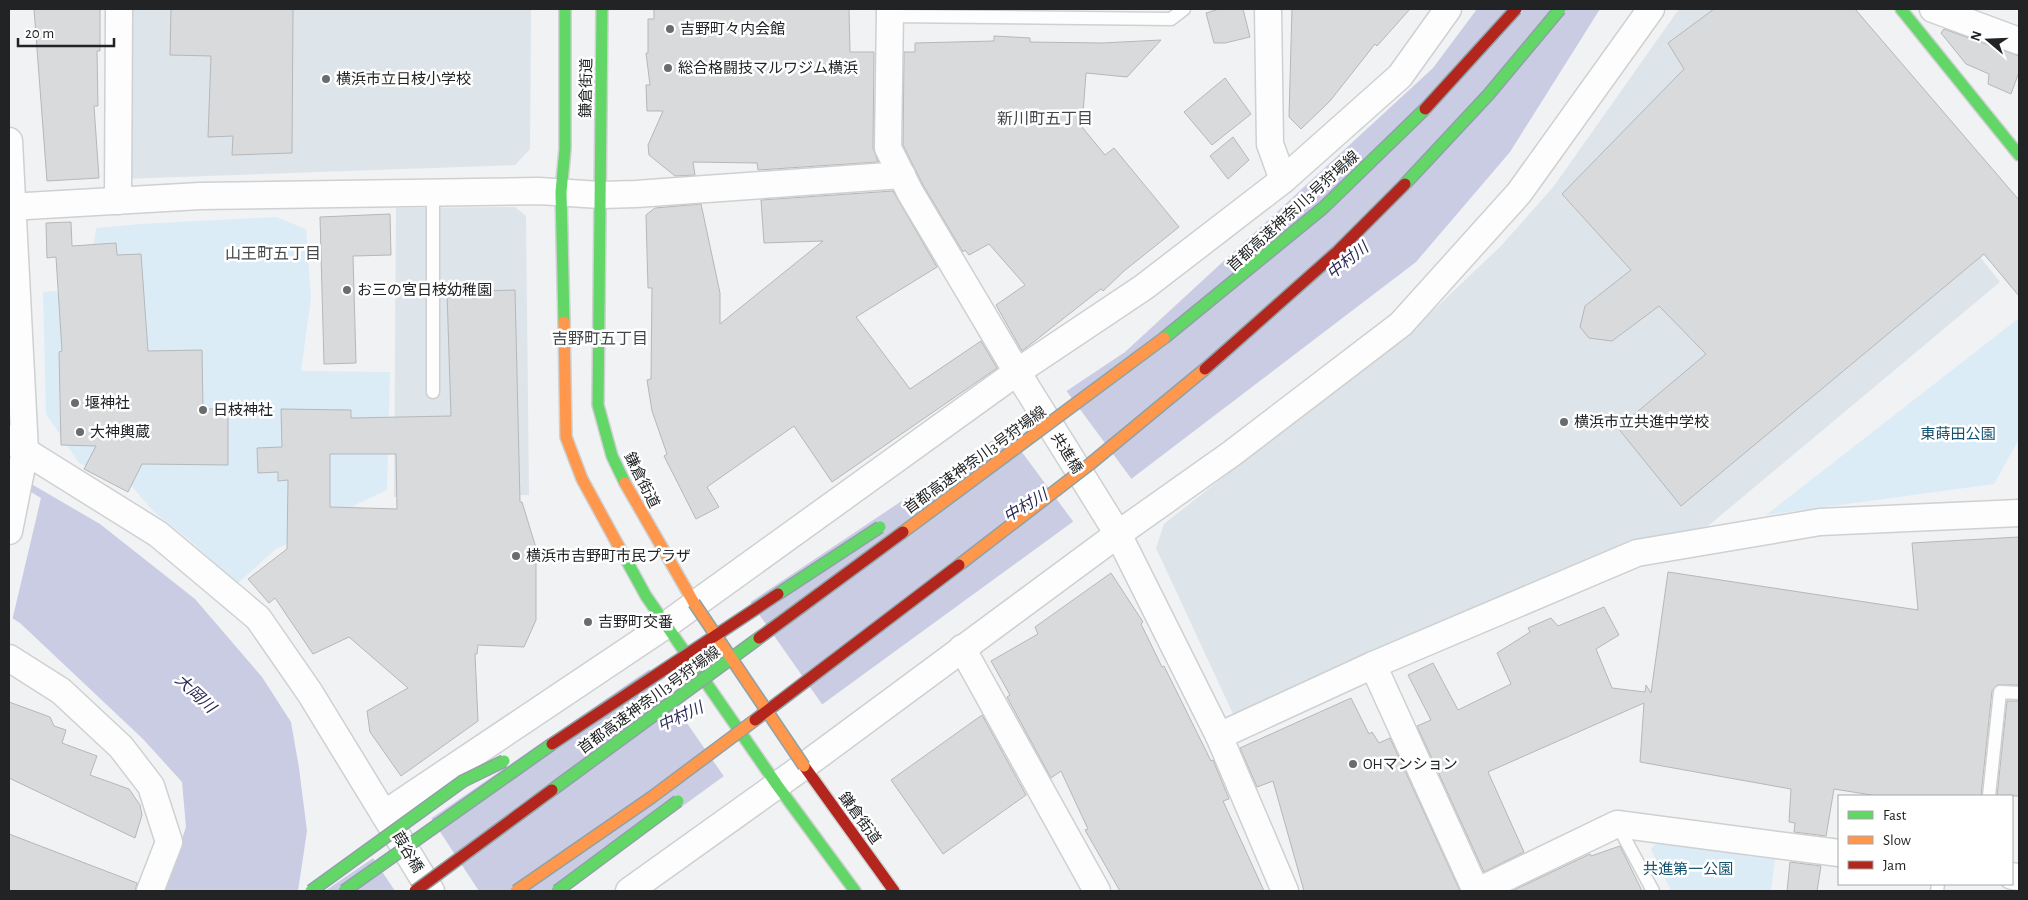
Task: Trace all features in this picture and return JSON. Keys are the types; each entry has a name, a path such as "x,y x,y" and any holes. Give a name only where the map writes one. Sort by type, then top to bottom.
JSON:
{"main road":[{"name":"鎌倉街道","path":"565,9 565,150 562,192 566,437 582,479 622,554 666,625 777,785 855,891"},
{"name":"鎌倉街道","path":"602,9 598,404 612,456 630,494 694,603 804,766 894,891"},
{"name":"首都高速神奈川3号狩場線","path":"415,891 1144,354 1239,279 1323,208 1412,123 1516,9"},
{"path":"833,676 1012,525 1183,388 1301,287 1399,192 1446,142 1519,60 1560,9"},
{"path":"1901,9 2019,155"},
{"path":"956,478 1144,354"},
{"path":"344,891 589,719 890,521"},
{"path":"516,891 651,798 1012,525"},
{"path":"743,751 788,714"},
{"path":"311,891 463,781 589,719"},
{"path":"557,891 689,792"}],"street":[{"path":"118,201 119,9"},
{"path":"1268,9 1270,144 1283,180"},
{"path":"384,814 666,625 1017,372 1144,287 1283,180 1400,76 1448,9"},
{"path":"629,891 804,766 1118,534 1231,454 1401,324 1518,193 1651,9"},
{"path":"1933,9 2019,41"},
{"name":"共進橋","path":"890,12 888,148 1017,372 1118,534 1219,736 1285,891"},
{"path":"9,141 17,444 9,531"},
{"path":"11,207 200,196 562,192 600,195 902,175"},
{"name":"葭谷橋","path":"17,444 158,534 258,618 310,692 431,891"},
{"path":"1219,736 1373,665 1637,553 1820,522 2017,508"},
{"path":"962,648 1097,891"},
{"path":"9,658 62,691 120,747 151,786 169,842 150,891"},
{"path":"1373,665 1477,891 1617,824 1838,854"}],"lane":[{"path":"890,12 1171,19 1184,9"},
{"path":"432,392 433,193"},
{"path":"1989,795 2000,692 2019,693"},
{"path":"1617,824 1652,891"}],"shaded area":[{"name":"横浜市立日枝小学校","path":"123,9 531,9 530,149 515,165 120,179"},
{"name":"横浜市立共進中学校","path":"1679,9 1752,9 1933,224 1946,214 2000,282 1708,526 1598,557 1234,716 1156,548 1164,524 1424,319 1501,246 1554,186"},
{"path":"515,207 526,216 529,495 394,497 396,208"}],"green space":[{"name":"日枝神社","path":"276,217 306,229 311,298 301,371 390,372 387,490 357,504 322,527 276,549 237,584 194,544 153,511 130,484 79,463 46,414 43,292 55,291 84,308 96,228"},
{"name":"東蒔田公園","path":"2019,318 2019,439 1994,484 1766,515"},
{"name":"共進第一公園","path":"1658,842 1775,859 1771,891 1671,891 1651,849"}],"water":[{"name":"中村川","path":"1477,9 1600,9 1510,152 1416,262 1122,486 565,891 325,891 638,677 1125,352 1433,68"},
{"name":"大岡川","path":"9,471 100,524 195,599 262,677 291,722 299,768 307,831 298,891 164,891 186,827 182,782 143,739 20,623 9,616"}],"pier":[{"path":"1065,389 1133,481 1075,524 1005,429"},
{"path":"9,479 41,498 12,621 9,619"},
{"path":"749,600 824,707 725,778 648,667"},
{"path":"429,815 479,891 395,891 371,855"}],"building":[{"path":"34,9 100,9 100,51 97,51 98,106 94,106 99,178 47,181"},
{"path":"171,9 293,9 292,153 232,155 233,136 208,137 211,56 170,55"},
{"path":"654,9 849,9 850,52 874,52 873,148 878,162 758,170 757,163 693,162 695,175 675,176 649,155 648,145 663,111 647,111 646,85 650,85 646,53 648,53 648,19 654,19"},
{"path":"1219,9 1243,9 1250,37 1225,43 1214,43 1206,13"},
{"path":"1292,9 1410,9 1377,46 1375,44 1330,101 1301,129 1289,117"},
{"path":"1714,9 1855,9 2019,200 2019,296 1984,254 1681,506 1618,428 1706,354 1659,306 1612,341 1589,338 1580,327 1585,306 1631,270 1562,194 1684,69 1668,43"},
{"path":"1944,29 2019,56 2019,72 2011,94 1988,84 1989,74 1966,64 1941,33"},
{"path":"994,36 1030,38 1030,42 1102,43 1161,40 1127,77 1086,73 1082,127 1105,155 1114,148 1179,227 1124,271 1103,291 1101,289 1022,351 996,305 1025,285 989,244 969,255 965,250 963,252 923,185 903,145 904,52 915,52 915,43 994,41"},
{"path":"1225,78 1251,114 1212,145 1184,112"},
{"path":"1233,137 1249,160 1228,179 1210,156"},
{"path":"893,191 937,267 856,317 910,389 981,341 997,368 832,482 794,426 707,487 719,507 696,519 664,456 667,454 652,411 647,380 651,379 652,288 648,288 646,215 655,208 701,204 720,293 720,324 823,241 764,243 761,200"},
{"path":"390,214 391,255 353,256 356,363 324,364 320,217"},
{"path":"71,222 72,246 116,243 117,255 141,254 148,351 202,350 203,409 228,409 228,465 142,464 128,492 84,469 96,446 61,445 59,352 62,351 56,257 47,258 46,223"},
{"path":"515,290 520,502 522,502 536,548 536,620 524,647 478,645 477,654 475,654 478,721 401,776 370,732 367,711 408,688 349,637 313,654 275,598 269,603 248,579 287,549 288,480 278,481 278,472 258,473 257,448 282,447 281,409 351,410 351,418 451,416 447,292","holes":["330,454 396,454 397,509 330,507"]},
{"path":"2019,537 2019,685 1997,685 1992,691 1981,795 1872,795 1834,789 1826,836 1794,832 1795,823 1789,822 1791,789 1640,762 1644,703 1488,772 1524,852 1484,872 1417,726 1431,720 1408,675 1433,663 1458,710 1511,684 1497,653 1530,632 1528,628 1551,618 1558,626 1604,607 1619,635 1596,649 1612,688 1645,692 1646,685 1651,693 1668,572 1918,610 1912,543"},
{"path":"1111,573 1143,622 1141,624 1162,667 1164,666 1211,761 1213,760 1229,799 1223,801 1264,891 1120,891 1085,830 1088,829 1061,771 1051,778 1007,697 1010,695 991,661 1038,634 1035,627"},
{"path":"1351,698 1369,734 1372,732 1379,743 1390,738 1460,891 1304,891 1273,781 1257,787 1240,748"},
{"path":"2007,701 2019,701 2019,796 1997,795"},
{"path":"9,702 50,717 54,726 66,730 62,743 97,756 90,775 129,789 140,805 142,815 135,838 9,778"},
{"path":"982,715 1026,795 943,854 891,780"},
{"path":"9,834 137,883 135,891 9,891"},
{"path":"1620,846 1642,891 1512,891 1590,854 1591,856"},
{"path":"1790,862 1821,866 1817,891 1787,891"}],"traffic: fast":[{"path":"564,322 561,192 565,149 565,9"},
{"path":"602,9 598,405 612,456 625,483"},
{"path":"1405,184 1489,94 1560,9"},
{"path":"1901,9 2019,155"},
{"path":"1164,338 1323,208 1425,109"},
{"path":"778,594 880,527"},
{"path":"618,545 646,596 777,785 855,891"},
{"path":"552,790 759,638"},
{"path":"344,891 552,744"},
{"path":"311,891 463,781 504,761"},
{"path":"557,891 678,801"}],"traffic: slow":[{"path":"564,322 566,437 582,479 618,545"},
{"path":"903,532 1164,338"},
{"path":"959,565 1090,464 1205,369"},
{"path":"625,483 694,603"},
{"path":"694,603 804,766"},
{"path":"516,891 652,797 755,720"}],"traffic: jam":[{"path":"1425,109 1516,9"},
{"path":"1205,369 1338,251 1405,184"},
{"path":"759,638 903,532"},
{"path":"755,720 959,565"},
{"path":"552,744 778,594"},
{"path":"804,766 894,891"},
{"path":"415,891 552,790"}],"place":[{"name":"吉野町々内会館","path":"670,29"},
{"name":"総合格闘技マルワジム横浜","path":"668,68"},
{"name":"横浜市立日枝小学校","path":"326,79"},
{"name":"お三の宮日枝幼稚園","path":"347,290"},
{"name":"堰神社","path":"75,403"},
{"name":"日枝神社","path":"203,410"},
{"name":"横浜市立共進中学校","path":"1564,422"},
{"name":"大神輿蔵","path":"80,432"},
{"name":"横浜市吉野町市民プラザ","path":"516,556"},
{"name":"吉野町交番","path":"588,622"},
{"name":"OHマンション","path":"1353,764"}],"district":[{"name":"新川町五丁目","path":"1045,118"},
{"name":"山王町五丁目","path":"273,253"},
{"name":"吉野町五丁目","path":"600,338"}]}
